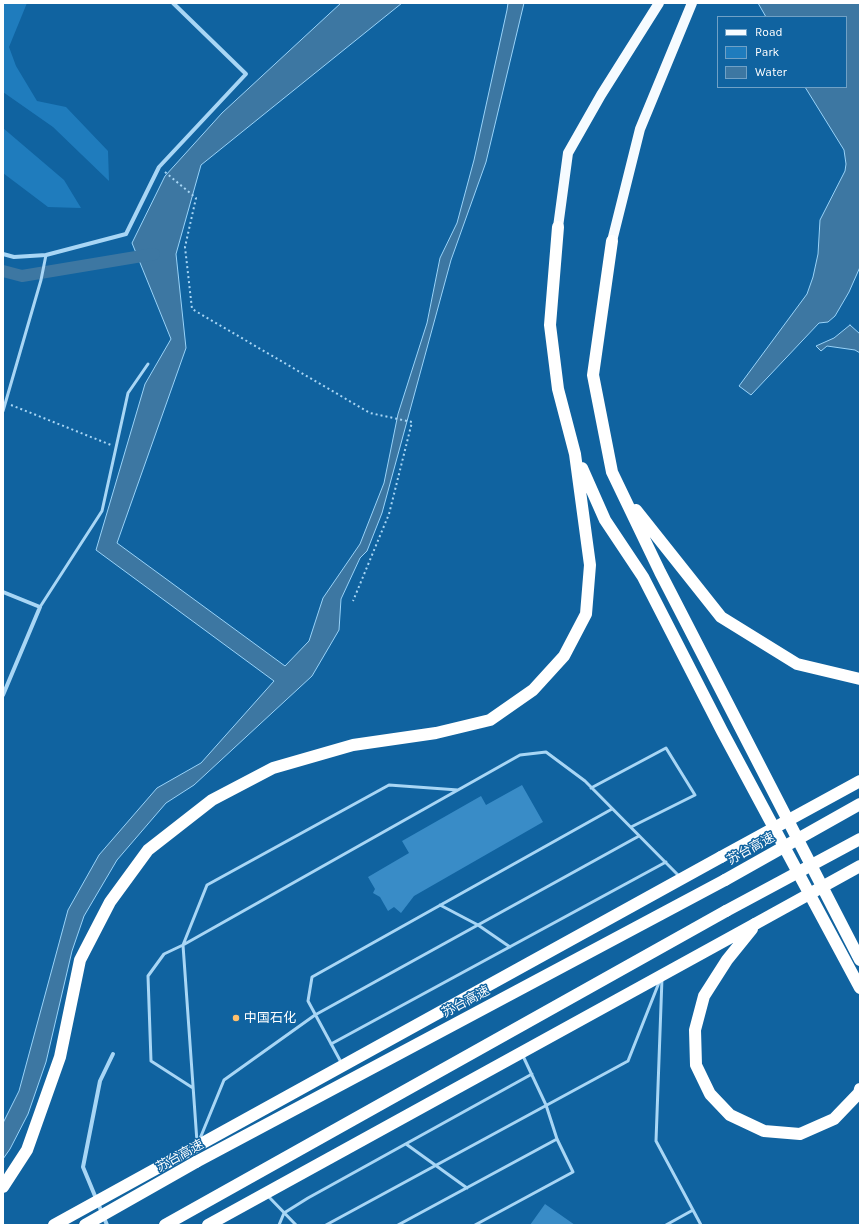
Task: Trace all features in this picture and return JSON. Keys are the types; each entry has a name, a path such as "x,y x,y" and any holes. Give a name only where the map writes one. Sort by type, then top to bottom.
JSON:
{"highway":[{"path":"3,1188 27,1150 60,1056 80,960 110,902 148,850 212,800 273,768 353,745 436,733 490,720 533,690 564,656 586,614 590,565 575,454 558,389 550,325 558,227"},
{"path":"612,242 593,375 612,472 660,572 860,960"},
{"path":"575,454 605,520 643,578 722,731 860,988"},
{"path":"623,494 722,617 797,664 860,679"},
{"path":"54,1225 860,780"},
{"name":"苏台高速","path":"85,1225 196,1162 725,880 860,804"},
{"path":"165,1225 726,911 860,839"},
{"path":"208,1225 860,866"},
{"path":"755,924 727,960 704,996 694,1030 696,1065 710,1094 730,1115 764,1132 800,1134 834,1119 859,1093 860,1089"}],"main road":[{"path":"558,227 568,153 610,80 659,3"},
{"path":"612,242 640,129 692,3"}],"street":[{"path":"3,254 14,257 46,254 126,234 159,167 246,74 173,3"},
{"path":"3,592 40,607 3,695"},
{"path":"107,1225 83,1166 100,1082 113,1054"}],"lane":[{"path":"3,411 41,280 46,254"},
{"path":"40,607 102,511 128,393 148,364"},
{"path":"591,788 666,748 695,796 631,827"},
{"path":"193,1088 150,1061 148,976 164,954 183,945 520,755 546,752 585,781 681,878"},
{"path":"194,1148 193,1088 183,945 207,885 389,785 458,790"},
{"path":"343,1066 308,1001 312,977 612,808"},
{"path":"194,1148 224,1080 315,1015 639,836"},
{"path":"331,1044 666,862"},
{"path":"440,904 478,925 510,947"},
{"path":"326,1225 628,1061 663,974"},
{"path":"663,974 656,1141 701,1225"},
{"path":"475,1225 573,1172 557,1138 546,1105 521,1052"},
{"path":"279,1225 284,1213 308,1198 532,1074"},
{"path":"398,1225 557,1138"},
{"path":"406,1144 467,1188"},
{"path":"265,1193 296,1225"},
{"path":"666,1225 693,1210"}],"path":[{"path":"159,167 196,198 185,246 192,309 370,413 412,422 389,514 353,601"},
{"path":"5,403 116,447"}],"green space":[{"path":"3,3 27,3 9,47 16,66 37,101 66,107 108,151 109,181 53,127 3,92"},
{"path":"3,128 64,180 81,208 48,207 3,173"}],"water":[{"path":"341,3 402,3 201,165 176,254 186,348 117,543 285,666 309,641 323,598 360,544 384,483 398,414 427,323 440,258 457,223 474,160 508,3 524,3 486,162 451,260 382,513 367,551 360,558 341,599 339,630 312,676 194,785 166,803 117,860 84,916 72,951 46,1062 28,1114 10,1149 3,1159 3,1123 19,1091 68,910 99,855 157,788 201,763 274,681 96,550 145,384 171,339 132,243 165,176 222,113"},
{"path":"758,3 860,3 860,267 849,292 835,316 828,322 819,323 751,395 739,386 807,294 813,277 818,254 820,220 845,171 846,164 844,150 806,88 847,88 847,16 765,16"},
{"path":"850,325 860,334 860,353 855,350 827,346 821,351 816,346 834,338"}],"building":[{"path":"522,785 543,822 414,896 401,913 394,907 388,911 380,897 373,893 375,889 368,877 409,853 402,841 481,796 486,805"},
{"path":"545,1204 575,1225 530,1225"}],"waterway":[{"path":"3,271 22,276 154,254"}],"place":[{"name":"中国石化","path":"236,1018"}]}
